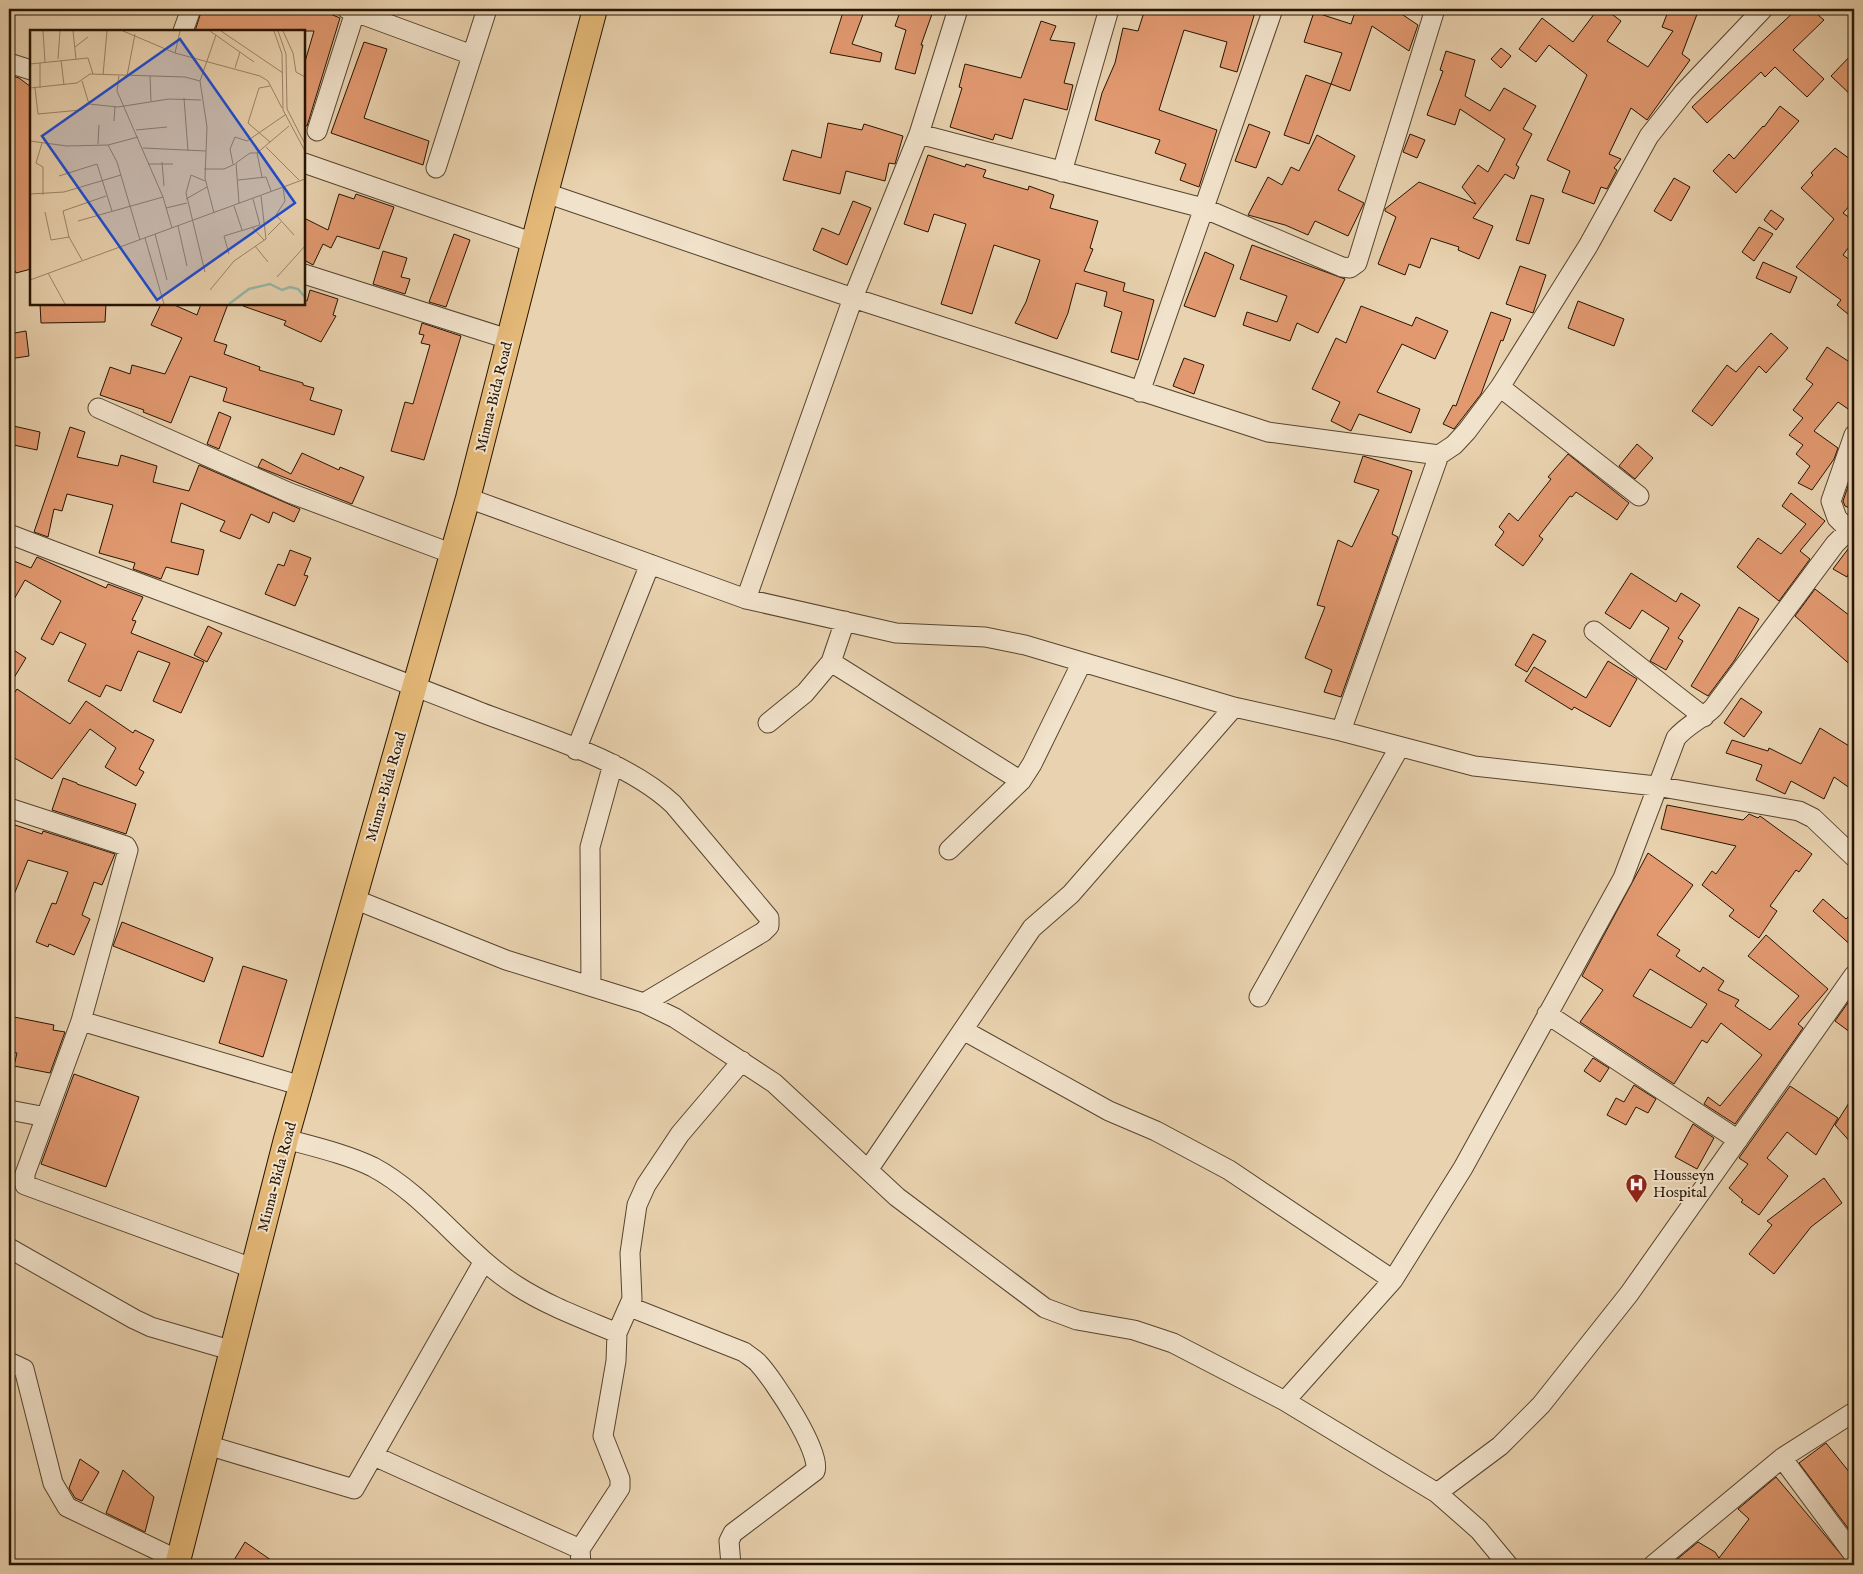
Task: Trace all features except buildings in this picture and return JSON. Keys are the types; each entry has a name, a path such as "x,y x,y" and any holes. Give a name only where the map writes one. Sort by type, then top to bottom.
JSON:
{"main road":[{"name":"Minna-Bida Road","path":"177,1562 230,1350 286,1139 468,498 546,193 596,9"}],"street":[{"path":"182,30 191,9"},
{"path":"436,168 487,9"},
{"path":"746,599 853,298 919,134 958,9"},
{"path":"1062,172 1109,9"},
{"path":"1140,392 1273,9"},
{"path":"919,134 1203,208 1350,268 1357,263 1435,9"},
{"path":"1341,731 1439,455 1454,445 1467,431 1500,387 1588,246 1648,136 1684,92 1763,9"},
{"path":"317,131 353,10 472,55"},
{"path":"9,63 30,70"},
{"path":"305,163 534,243"},
{"path":"546,193 853,298 1268,432 1439,455"},
{"path":"305,274 508,339"},
{"path":"1500,387 1639,496"},
{"path":"98,408 290,493 452,554"},
{"path":"1285,1401 1393,1280 1463,1168 1623,878 1634,853 1656,786 1676,738 1683,730 1704,717 1835,544 1852,530 1837,518 1831,501 1854,436"},
{"path":"468,498 746,599 896,633 985,637 1025,644 1234,707 1341,731 1399,748 1474,766 1656,786 1799,811 1813,818 1854,858"},
{"path":"9,534 414,686 613,764 660,791 769,918 769,926 763,932 644,1003"},
{"path":"576,750 650,564"},
{"path":"768,724 805,693 831,662 845,621"},
{"path":"1594,631 1704,717"},
{"path":"831,662 1021,780"},
{"path":"949,850 1021,780 1032,764 1082,662"},
{"path":"868,1170 1032,928 1071,894 1234,707"},
{"path":"1259,997 1399,748"},
{"path":"591,986 590,846 613,764"},
{"path":"9,808 126,846 128,850 81,1021 25,1174 25,1185 252,1268"},
{"path":"354,900 506,960 644,1003 675,1018 774,1083 897,1197 1045,1308 1077,1320 1134,1330 1173,1343 1285,1401 1437,1493 1479,1530 1508,1565"},
{"path":"1437,1493 1500,1446 1541,1406 1629,1294 1854,975"},
{"path":"1547,1014 1738,1140"},
{"path":"81,1021 302,1086"},
{"path":"963,1030 1095,1104 1156,1131 1229,1170 1393,1280"},
{"path":"374,1456 581,1557 620,1488 620,1479 608,1453 603,1436 616,1361 618,1333 632,1299 630,1253 636,1205 646,1185 680,1134 742,1061"},
{"path":"9,1110 46,1117"},
{"path":"286,1139 346,1156 374,1168 402,1187 484,1261 517,1286 560,1309 618,1333"},
{"path":"9,1248 151,1327 230,1350"},
{"path":"207,1445 354,1489 484,1261"},
{"path":"630,1307 744,1352 758,1363 788,1402 816,1460 817,1467 815,1471 733,1533 729,1541 732,1565"},
{"path":"9,1362 24,1369 53,1483 67,1507 177,1562"},
{"path":"1653,1565 1782,1458 1854,1412"},
{"path":"1782,1458 1854,1555"}],"place":[{"name":"Housseyn Hospital","path":"1637,1203"}]}
